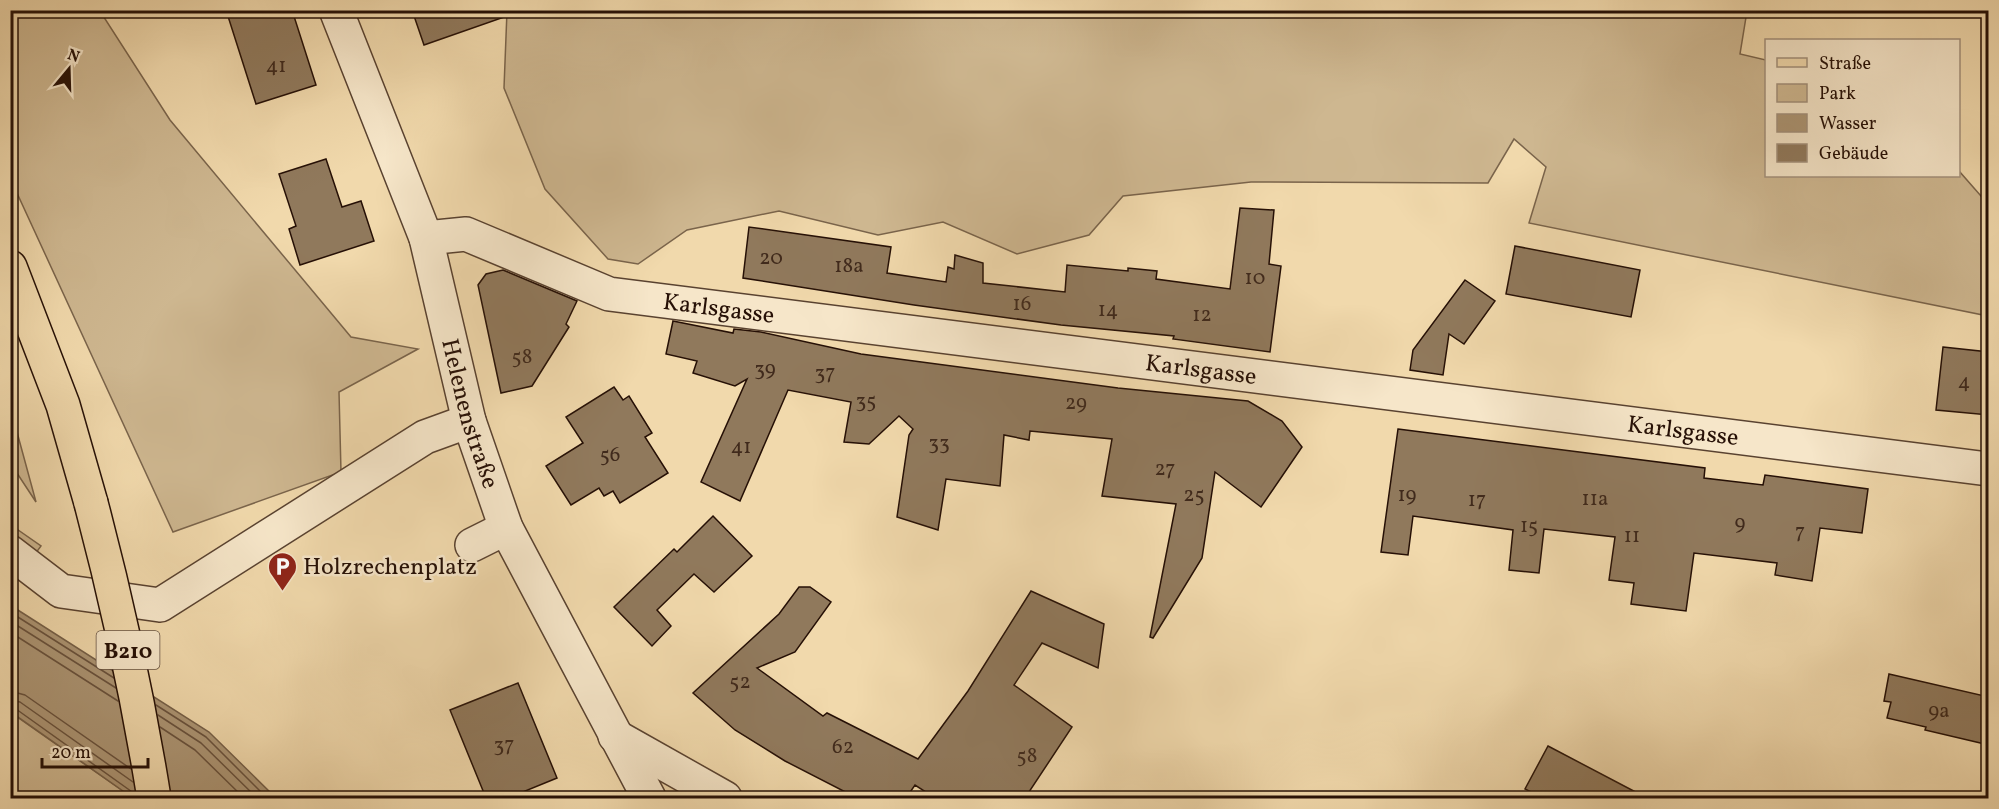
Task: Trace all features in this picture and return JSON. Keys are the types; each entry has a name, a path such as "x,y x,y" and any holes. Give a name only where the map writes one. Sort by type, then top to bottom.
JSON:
{"main road":[{"name":"B210","path":"10,267 63,405 91,503 121,620 140,710 154,798"}],"street":[{"name":"Helenenstraße","path":"336,10 426,238 469,421 506,528 649,798"},
{"name":"Karlsgasse","path":"426,238 466,234 609,294 1989,469"},
{"path":"10,552 61,591 160,605 425,437 469,421"},
{"path":"472,545 506,528"},
{"path":"615,736 725,798"}],"green space":[{"path":"10,11 100,11 170,120 351,337 418,349 339,392 341,472 173,532 11,180"},
{"path":"507,11 1747,11 1740,54 1765,60 1765,177 1960,177 1960,172 1988,204 1988,316 1529,223 1546,167 1514,139 1488,183 1251,182 1123,196 1089,235 1017,254 943,222 878,235 779,211 687,230 638,264 608,259 545,189 504,88"},
{"path":"11,410 36,502 11,464"},
{"path":"11,525 41,546 11,587"},
{"path":"10,712 133,798 11,798"}],"water":[{"path":"10,605 209,732 276,798 133,798 11,712"}],"building":[{"path":"226,10 292,10 316,85 256,104"},
{"path":"412,10 509,10 510,15 424,45"},
{"path":"326,159 342,207 361,201 374,241 300,265 289,229 296,226 279,174"},
{"path":"1240,208 1274,210 1269,264 1281,266 1270,352 1173,339 1174,336 1061,325 914,305 743,278 749,227 891,247 887,273 946,282 948,267 954,269 955,255 983,263 983,283 1065,292 1067,265 1128,271 1128,268 1157,271 1156,279 1230,289"},
{"path":"1515,246 1640,270 1631,317 1506,294"},
{"path":"503,270 577,301 566,324 569,327 532,386 501,393 478,285 486,274"},
{"path":"1465,280 1495,301 1464,344 1449,334 1443,375 1410,370 1413,350"},
{"path":"673,321 733,333 734,329 761,332 861,354 1118,388 1248,401 1282,421 1302,447 1261,507 1215,472 1202,558 1153,638 1150,637 1176,504 1102,496 1112,439 1030,431 1029,440 1004,435 1000,486 946,479 938,530 897,517 909,435 913,429 899,416 869,444 844,442 851,402 788,390 740,501 701,482 747,379 735,386 693,373 697,361 666,354"},
{"path":"1943,347 1989,352 1989,415 1936,410"},
{"path":"614,387 623,400 629,396 652,433 645,437 668,473 620,503 613,491 604,496 599,488 571,505 546,466 583,443 566,417"},
{"path":"1398,429 1705,468 1704,478 1763,485 1765,475 1868,489 1862,533 1820,528 1812,581 1775,575 1777,563 1694,553 1686,611 1631,604 1634,583 1609,580 1615,537 1544,529 1539,573 1509,570 1513,530 1413,516 1408,555 1381,552"},
{"path":"713,516 752,556 714,592 694,574 657,610 671,626 652,646 614,607 674,549 677,552"},
{"path":"799,587 810,587 831,602 795,652 757,668 823,716 827,713 918,759 968,691 1031,591 1104,624 1098,668 1042,643 1014,685 1072,727 1025,798 935,798 915,785 906,798 857,798 785,761 735,730 693,693 779,614"},
{"path":"1889,674 1989,697 1989,745 1925,730 1926,727 1887,718 1891,702 1884,701"},
{"path":"518,683 557,778 508,798 486,798 450,710"},
{"path":"1548,746 1647,798 1543,798 1525,789"}],"place":[{"name":"Holzrechenplatz","path":"282,592"}]}
